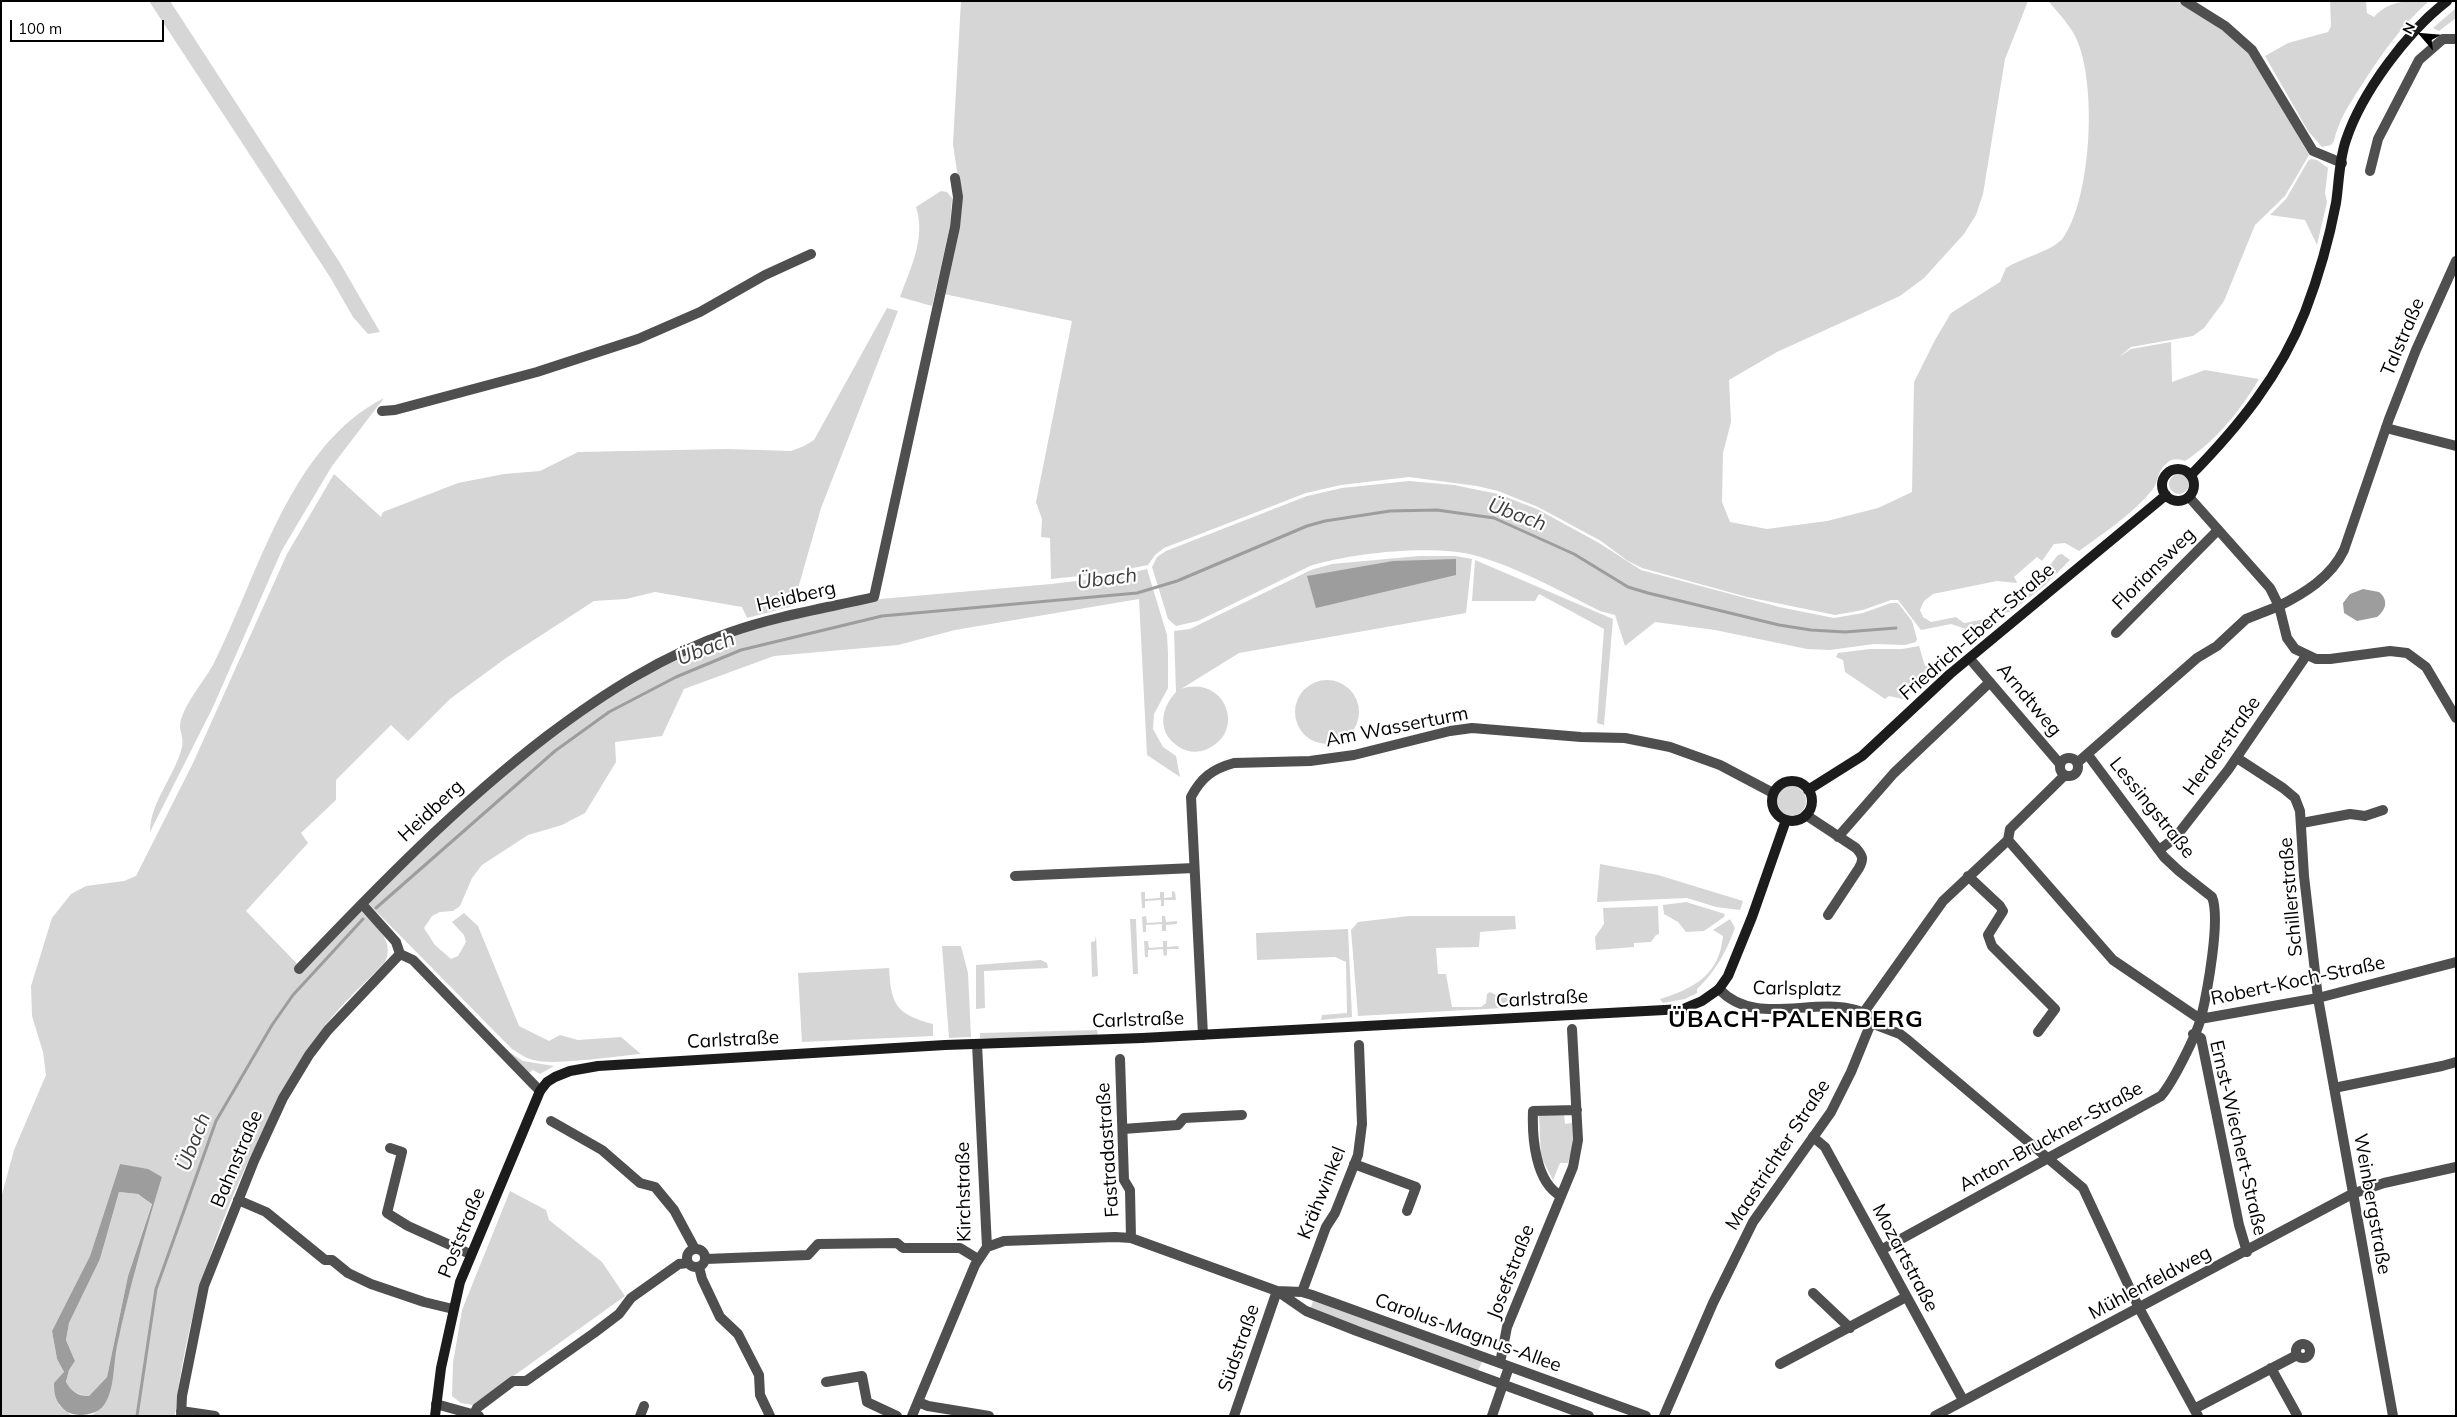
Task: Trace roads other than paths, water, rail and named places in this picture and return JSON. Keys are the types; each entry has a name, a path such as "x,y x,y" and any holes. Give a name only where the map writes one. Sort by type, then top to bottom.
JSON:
{"main road":[{"path":"2190,475 2221,445 2260,396 2291,343 2316,282 2334,213 2346,140 2354,121 2392,58 2410,35 2447,1"},
{"path":"2180,469 2190,475 2194,486 2189,497 2177,501 2166,496 2162,484 2168,473 2180,469"},
{"name":"Friedrich-Ebert-Straße","path":"1808,790 1862,756 1950,674 2166,496"},
{"path":"1800,782 1808,790 1812,804 1806,815 1799,820 1786,820 1774,810 1773,793 1782,783 1800,782"},
{"path":"1719,989 1731,970 1786,820"},
{"name":"Carlstraße","path":"555,1077 570,1071 598,1066 977,1044 1203,1035 1683,1008 1702,1001 1719,989"},
{"name":"Poststraße","path":"435,1416 453,1309 470,1254 540,1091 547,1082 555,1077"}],"street":[{"path":"2185,1 2225,26 2252,50 2313,151 2342,162"},
{"path":"2370,171 2378,139 2420,60 2443,39 2456,39"},
{"name":"Heidberg","path":"299,969 455,812 504,769 578,712 631,677 730,632 874,597 955,227 958,197 955,178"},
{"path":"382,411 412,406 538,372 638,339 700,312 765,275 811,254"},
{"name":"Talstraße","path":"2077,764 2192,662 2217,646 2236,628 2257,613 2279,606 2300,596 2331,572 2344,550 2354,515 2416,350 2456,261"},
{"path":"2386,428 2456,446"},
{"path":"2189,497 2270,588 2279,606 2286,638 2295,649 2306,656 2316,659 2330,659 2390,651 2407,653 2426,667 2456,718"},
{"name":"Floriansweg","path":"2116,633 2218,530"},
{"name":"Herderstraße","path":"2159,850 2175,838 2237,758 2306,656"},
{"name":"Arndtweg","path":"1970,659 2060,764"},
{"path":"1838,837 1894,773 1990,682"},
{"name":"Am Wasserturm","path":"1203,1035 1191,797 1206,775 1234,764 1310,761 1354,755 1450,730 1472,728 1581,737 1625,738 1670,747 1720,765 1773,793"},
{"name":"Lessingstraße","path":"2088,755 2159,850 2179,871 2207,892 2214,903 2216,925 2200,1019"},
{"path":"1864,1012 1943,901 2008,840 2010,829 2065,775 2075,773 2077,764 2074,760 2068,758 2060,764 2061,771 2065,775"},
{"name":"Schillerstraße","path":"2237,758 2295,798 2302,823 2304,876 2318,998"},
{"name":"Schillerstraße","path":"2302,823 2350,814 2365,816 2384,810"},
{"path":"1806,815 1856,848 1862,855 1863,861 1828,915"},
{"name":"Robert-Koch-Straße","path":"2008,840 2113,960 2200,1019 2318,998 2456,962"},
{"path":"1015,876 1194,868"},
{"path":"1968,876 2003,911 1988,936 1992,946 2055,1009 2038,1032"},
{"path":"362,904 396,942 400,954 413,960 540,1091"},
{"name":"Bahnstraße","path":"181,1413 204,1286 238,1200 283,1098 309,1055 338,1019 400,954"},
{"name":"Carlsplatz","path":"1719,989 1726,996 1746,1007 1758,1009 1836,1006 1864,1012 1870,1016 1872,1023"},
{"name":"Weinbergstraße","path":"2318,998 2393,1416"},
{"name":"Anton-Bruckner-Straße","path":"1881,1250 2161,1096 2172,1081 2200,1019"},
{"path":"1872,1023 1900,1034 1909,1041 2083,1188 2139,1308 2196,1412 2296,1355"},
{"name":"Maastrichter Straße","path":"1664,1416 1713,1303 1753,1222 1830,1112 1852,1072 1872,1023"},
{"name":"Josefstraße","path":"1492,1416 1504,1384 1507,1327 1573,1167 1578,1140 1572,1030"},
{"name":"Ernst-Wiechert-Straße","path":"2193,1034 2200,1038 2246,1252"},
{"name":"Kirchstraße","path":"912,1416 978,1259 987,1247 977,1044"},
{"name":"Krähwinkel","path":"1302,1292 1325,1229 1335,1214 1358,1155 1362,1124 1359,1045"},
{"name":"Fastradastraße","path":"1120,1058 1124,1180 1130,1190 1131,1238"},
{"path":"2334,1088 2456,1062"},
{"path":"1561,1196 1548,1184 1535,1156 1533,1112 1577,1110"},
{"path":"1123,1129 1178,1126 1184,1118 1242,1115"},
{"path":"551,1121 602,1150 640,1183 655,1187 674,1210 695,1249 703,1251 702,1279 720,1317 738,1334 759,1375 760,1395 770,1416"},
{"name":"Mozartstraße","path":"1812,1137 1825,1147 1963,1400"},
{"path":"390,1148 402,1152 387,1213 408,1226 470,1254"},
{"path":"1354,1164 1416,1187 1407,1211"},
{"name":"Mühlenfeldweg","path":"1936,1416 2352,1194 2393,1181 2456,1167"},
{"path":"238,1200 266,1212 326,1260 332,1260 348,1273 393,1292 453,1309"},
{"name":"Carolus-Magnus-Allee","path":"987,1247 1004,1241 1131,1238 1277,1291 1306,1311 1589,1416"},
{"path":"436,1404 476,1415 477,1408 513,1381 526,1381 592,1335 619,1314 631,1298 679,1264 808,1255 818,1244 897,1243 903,1248 960,1248 978,1259"},
{"path":"688,1263 688,1254 695,1249"},
{"name":"Carolus-Magnus-Allee","path":"1277,1291 1302,1292 1646,1416"},
{"name":"Südstraße","path":"1234,1416 1277,1291"},
{"path":"1813,1293 1850,1328"},
{"path":"1780,1364 1850,1328 1906,1296"},
{"path":"2271,1368 2297,1415"},
{"path":"826,1382 862,1376 867,1402 898,1416"},
{"path":"918,1402 928,1406 989,1416"},
{"path":"181,1413 215,1416"}],"waterway":[{"name":"Übach","path":"376,908 555,751 609,712 676,677 741,650 882,616 1137,593 1177,581 1307,526 1325,521 1390,511 1437,510 1494,518 1574,554 1628,587 1648,593 1779,625 1811,630 1845,632 1896,628"},
{"name":"Übach","path":"137,1416 156,1289 216,1121 272,1025 293,995 363,919"}],"district":[{"name":"ÜBACH-PALENBERG","path":"1796,1020"}]}
